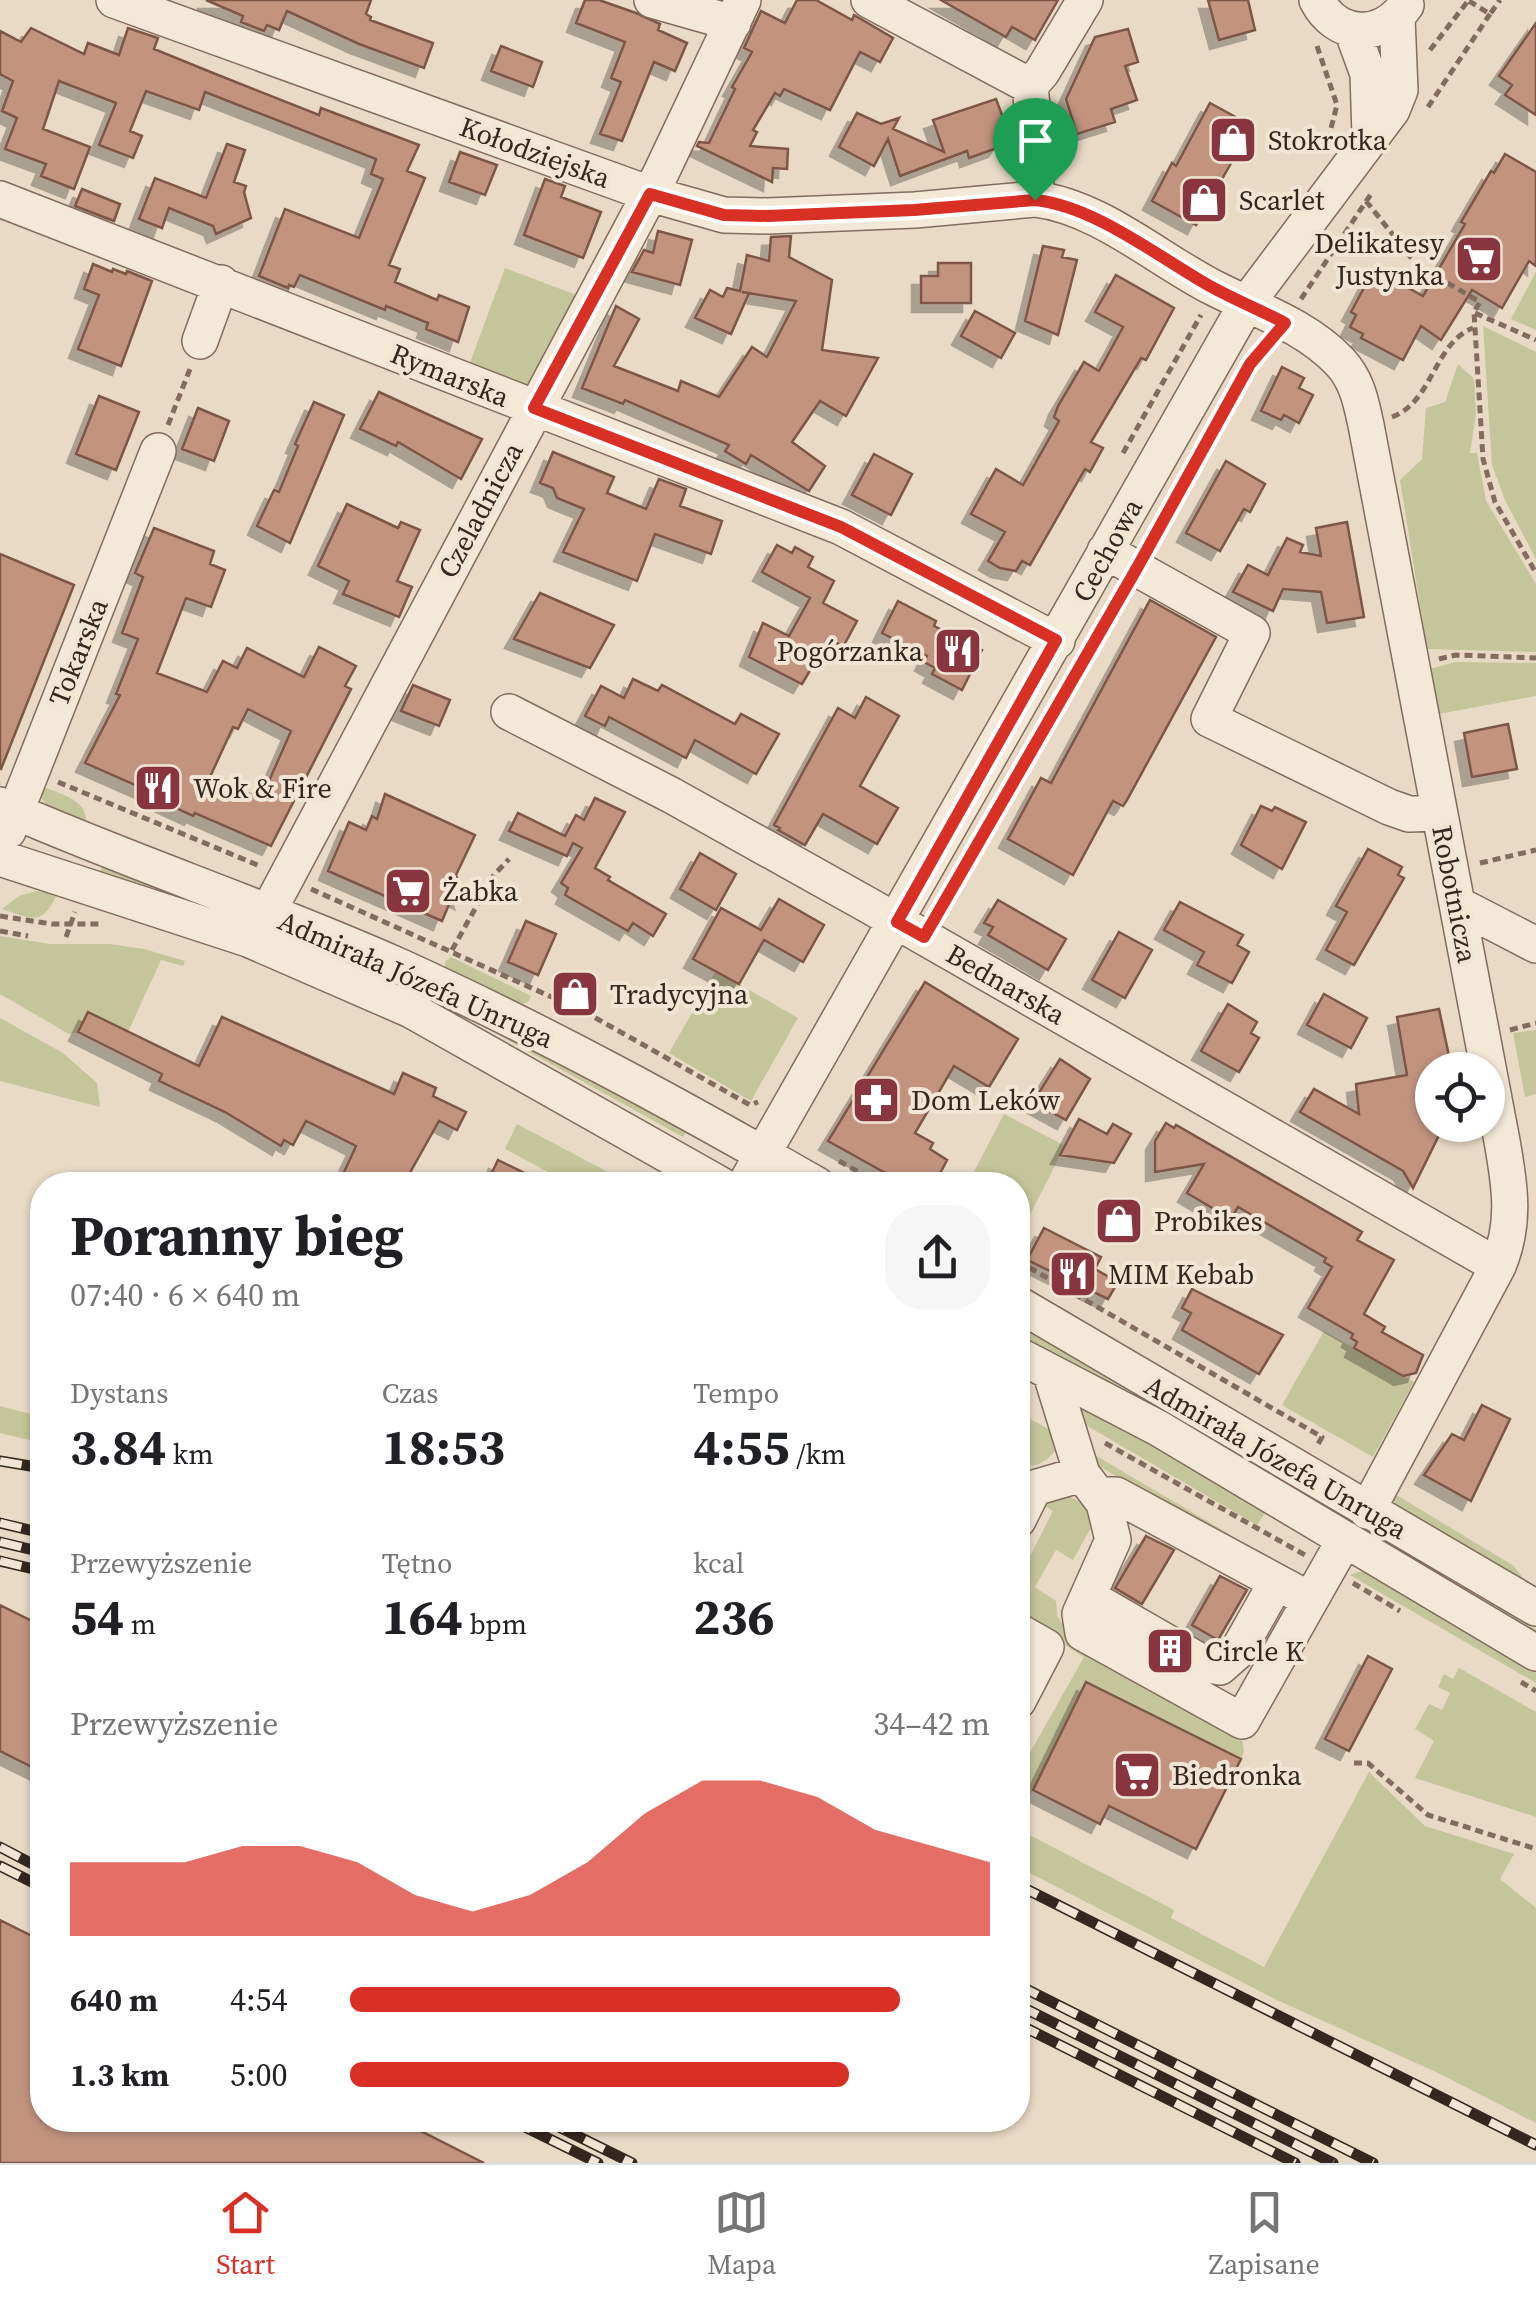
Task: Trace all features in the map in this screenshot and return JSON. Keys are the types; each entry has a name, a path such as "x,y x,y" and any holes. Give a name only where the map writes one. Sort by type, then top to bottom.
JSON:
{"street":[{"name":"Kołodziejska","path":"114,0 650,194 724,215 914,210 1035,200 1080,211 1215,289 1247,302"},
{"path":"652,0 738,11"},
{"path":"869,0 1030,86"},
{"path":"1035,200 1037,158 1030,86 1085,0"},
{"path":"1318,0 1326,16 1352,30 1368,32 1383,28 1406,5"},
{"name":"Cechowa","path":"753,1172 910,929 1056,640 1247,302 1392,110 1400,90 1406,5"},
{"name":"Czeladnicza","path":"268,912 650,194 738,11"},
{"path":"1352,30 1368,74 1370,136"},
{"name":"Rymarska","path":"0,199 841,527 1056,640"},
{"path":"200,341 221,283"},
{"name":"Robotnicza","path":"1247,302 1314,339 1356,383 1512,1207 1510,1230 1498,1266 1367,1510"},
{"name":"Tokarska","path":"0,856 8,808 30,770 158,451"},
{"path":"1105,551 1252,632 1210,719 1389,807 1409,814 1438,813"},
{"name":"Bednarska","path":"510,712 670,794 1498,1266"},
{"name":"Admirała Józefa Unruga","path":"8,808 399,967 541,1033 763,1154 822,1170"},
{"name":"Admirała Józefa Unruga","path":"0,856 248,938 411,1010 697,1172"},
{"path":"1457,904 1536,945"},
{"name":"Admirała Józefa Unruga","path":"1030,1311 1536,1608"},
{"name":"Admirała Józefa Unruga","path":"1030,1361 1158,1428 1336,1553 1536,1653"},
{"path":"1052,1374 1063,1418 1090,1484 1111,1520 1114,1540 1080,1614 1083,1633 1242,1722 1336,1553"},
{"path":"1030,1496 1034,1488 1090,1484 1116,1494 1310,1600"},
{"path":"1088,1597 1206,1666 1220,1667 1237,1652 1276,1583"},
{"path":"1030,1638 1046,1647 1030,1678"}],"path":[{"path":"1422,60 1468,0 1490,14"},
{"path":"1422,118 1500,0"},
{"path":"1319,152 1329,139 1335,120 1337,105 1332,84"},
{"path":"1250,364 1285,323 1375,188"},
{"path":"1366,201 1417,265 1480,302 1474,312 1479,421 1488,476 1494,502 1536,573"},
{"path":"1474,312 1536,340"},
{"path":"1366,425 1400,414 1415,401 1460,333 1475,327"},
{"path":"158,451 200,341"},
{"path":"910,929 1137,568 1222,415"},
{"path":"1456,655 1536,658"},
{"path":"30,770 452,950 585,1012 750,1105 759,1102"},
{"path":"1465,866 1536,850"},
{"path":"452,950 494,875 510,858"},
{"path":"0,916 52,924 114,925"},
{"path":"0,931 28,936"},
{"path":"822,1170 856,1171"},
{"path":"1030,1268 1322,1437"},
{"path":"1063,1418 1336,1553"},
{"path":"1354,1763 1368,1763 1428,1815 1533,1848"}],"green space":[{"path":"505,268 582,297 530,392 468,368"},
{"path":"1536,272 1536,330 1511,319"},
{"path":"1483,326 1536,352 1536,559 1505,500 1492,465"},
{"path":"1458,364 1474,379 1476,414 1470,453 1477,453 1486,501 1536,584 1536,652 1427,649 1400,480 1422,459 1426,408 1445,402"},
{"path":"1455,662 1536,663 1536,696 1439,714 1427,670"},
{"path":"38,785 76,802 82,807 86,822 48,806"},
{"path":"105,860 259,919 551,1055 686,1132 683,1137 484,1027 343,964 99,875"},
{"path":"37,891 57,894 41,916 29,917 2,909 19,896"},
{"path":"0,936 50,944 109,944 185,961 183,966 161,960 128,1032 89,1012 78,1032 69,1034 0,994"},
{"path":"451,957 531,996 528,1002 519,1005 445,968"},
{"path":"716,971 798,1018 751,1101 669,1053"},
{"path":"0,1018 63,1053 97,1083 100,1107 0,1081"},
{"path":"1536,1030 1536,1094 1525,1097 1513,1033"},
{"path":"1004,1114 1065,1146 1030,1215 1030,1172 974,1172"},
{"path":"517,1124 608,1172 548,1172 505,1149"},
{"path":"1324,1331 1414,1382 1373,1457 1282,1405"},
{"path":"1030,1334 1083,1358 1280,1472 1274,1481 1030,1346"},
{"path":"1078,1404 1159,1444 1267,1510 1257,1525 1072,1417"},
{"path":"0,1406 30,1414 30,1440 0,1433"},
{"path":"1030,1419 1050,1430 1055,1451 1030,1466"},
{"path":"1088,1451 1229,1534 1225,1540 1094,1463"},
{"path":"1056,1491 1070,1496 1087,1512 1092,1526 1073,1560 1056,1550 1035,1587 1056,1601 1057,1616 1071,1636 1241,1733 1241,1759 1087,1683 1030,1795 1030,1753 1084,1657 1030,1623 1030,1556 1053,1511 1042,1504"},
{"path":"1309,1492 1536,1629 1536,1637 1305,1499"},
{"path":"1393,1493 1514,1566 1536,1586 1536,1593 1392,1507"},
{"path":"1368,1572 1536,1667 1536,1683 1350,1575"},
{"path":"1459,1668 1536,1712 1536,1817 1415,1778 1434,1741 1415,1729 1429,1704 1442,1710 1450,1693 1438,1687 1444,1674 1453,1679"},
{"path":"1369,1772 1425,1826 1514,1854 1500,1879 1536,1908 1536,2123 1438,2073 1277,2000 1030,1873 1030,1835 1174,1910 1171,1918 1264,1967"}],"building":[{"path":"206,0 371,0 366,14 370,20 433,43 424,68 287,11 279,30 267,25 264,31 241,22 243,16"},
{"path":"585,0 599,0 636,13 660,24 658,30 687,43 675,71 654,62 622,141 600,134 621,82 611,78 625,42 576,23"},
{"path":"797,0 816,0 852,20 854,15 893,38 880,62 860,52 830,110 784,89 780,96 775,93 753,130 757,132 750,146 788,149 787,169 773,168 772,182 697,146 699,142 709,143 735,89 732,87 752,52 744,48 761,11 785,23"},
{"path":"941,0 1058,0 1035,40 1012,27 1006,37"},
{"path":"1208,0 1248,0 1255,30 1219,40"},
{"path":"1536,23 1536,115 1505,95 1512,85 1499,76"},
{"path":"31,28 84,54 88,43 119,55 128,28 158,38 154,49 213,73 319,115 321,108 419,145 407,171 425,178 389,265 400,269 395,282 437,300 439,295 469,307 458,342 426,329 428,323 300,275 294,287 288,288 259,276 285,209 359,238 383,179 371,174 376,159 205,92 199,110 146,91 130,131 142,136 133,158 99,145 116,103 59,81 43,129 90,147 74,189 41,176 46,164 5,149 17,118 2,111 13,81 0,74 0,31 21,42"},
{"path":"1128,29 1138,62 1125,66 1137,100 1111,109 1115,122 1077,134 1066,99 1095,37"},
{"path":"501,46 542,62 533,87 491,71"},
{"path":"996,99 1008,131 997,148 969,158 967,151 900,176 888,139 874,166 839,147 857,113 881,124 899,118 893,129 944,152 933,120"},
{"path":"1210,103 1252,126 1196,225 1152,201"},
{"path":"227,144 245,150 234,182 246,186 251,218 216,234 213,226 169,208 162,228 139,219 155,178 206,198"},
{"path":"460,152 497,165 485,195 449,182"},
{"path":"1505,154 1536,172 1536,266 1529,261 1502,308 1472,290 1441,340 1421,326 1403,360 1361,338 1363,334 1350,327 1356,315 1351,312 1374,269 1423,296 1465,224 1461,222"},
{"path":"545,179 565,186 561,197 601,212 583,258 524,235"},
{"path":"82,189 120,204 114,221 75,206"},
{"path":"658,231 692,240 680,285 632,272 644,250 653,253"},
{"path":"791,236 789,257 832,280 822,350 878,358 846,416 820,401 792,442 825,466 809,491 751,455 746,464 725,451 729,445 625,400 623,404 582,388 616,306 639,319 614,366 678,391 681,381 719,397 752,347 767,357 796,301 749,293 731,334 695,318 710,290 723,297 727,288 740,291 747,255 769,261 771,237"},
{"path":"1043,246 1064,250 1062,257 1077,260 1058,335 1025,321"},
{"path":"938,263 971,263 971,303 921,303 921,276 938,276"},
{"path":"93,264 152,281 121,366 78,349 99,295 84,289"},
{"path":"1116,275 1174,308 1146,360 1141,358 1091,442 1103,448 1090,472 1085,469 1030,565 1022,561 1016,571 1000,568 988,561 1005,532 971,514 996,469 1023,485 1059,421 1054,417 1058,406 1084,362 1099,371 1123,327 1095,312"},
{"path":"975,311 1015,333 1001,358 961,336"},
{"path":"1282,367 1304,378 1299,388 1313,395 1299,423 1284,415 1281,420 1261,411"},
{"path":"379,392 482,439 461,479 398,442 396,446 360,429"},
{"path":"99,396 139,412 116,470 76,454"},
{"path":"314,402 344,415 290,543 257,526 274,490 279,492"},
{"path":"198,408 229,421 214,461 182,449"},
{"path":"553,452 614,477 607,493 646,509 659,479 686,489 680,506 722,521 711,554 655,534 637,581 563,552 584,509 557,498 553,488 540,483"},
{"path":"874,454 912,474 891,515 852,495"},
{"path":"1226,461 1265,484 1250,512 1244,509 1220,551 1186,533"},
{"path":"347,504 398,528 401,522 420,530 397,581 412,587 399,617 343,594 349,581 318,566"},
{"path":"1347,522 1364,617 1327,623 1321,592 1283,589 1273,611 1233,592 1248,565 1268,575 1287,538 1303,545 1300,552 1321,556 1316,528"},
{"path":"154,528 214,551 210,564 225,570 211,607 186,598 157,673 207,692 223,661 237,668 247,648 304,677 319,647 356,666 345,686 351,689 271,846 195,813 193,816 165,803 167,799 85,763 120,695 116,694 138,639 122,633 143,577 135,573","holes":["248,709 291,731 261,799 210,777 233,727 238,729"]},
{"path":"777,545 792,553 795,547 813,557 808,567 834,581 823,603 857,621 843,647 832,640 825,652 822,650 802,684 749,657 763,623 789,636 810,598 762,572"},
{"path":"0,554 74,585 1,769 0,769"},
{"path":"540,593 614,625 590,668 514,639"},
{"path":"1150,600 1216,637 1127,800 1123,806 1113,801 1073,875 1008,839 1041,778 1051,783"},
{"path":"898,601 936,621 934,626 982,650 962,690 932,674 935,668 924,662 927,656 882,633"},
{"path":"633,679 658,691 662,685 735,724 741,714 779,734 756,774 695,740 686,758 609,717 605,726 585,716 601,686 624,698"},
{"path":"413,685 450,700 439,726 401,711"},
{"path":"866,697 899,716 860,786 898,808 877,844 823,814 805,845 774,825 838,708 855,718"},
{"path":"1508,724 1517,769 1472,777 1464,733"},
{"path":"385,794 475,835 456,875 463,900 453,895 442,921 328,871 349,822 366,830 372,816 377,819"},
{"path":"595,798 625,812 595,868 610,877 608,880 666,914 653,936 633,923 628,931 565,895 568,888 561,883 582,848 573,843 567,856 509,831 518,813 565,836 576,815 584,820"},
{"path":"1261,806 1272,811 1275,807 1306,822 1282,869 1241,845"},
{"path":"1368,849 1402,867 1398,875 1404,878 1354,965 1326,950 1347,912 1336,906"},
{"path":"700,853 736,874 716,910 680,889"},
{"path":"779,899 824,925 803,962 764,940 739,984 693,959 721,908 761,930"},
{"path":"998,900 1066,939 1048,970 988,935 993,927 984,923"},
{"path":"1180,902 1243,935 1237,945 1249,952 1232,983 1197,965 1204,952 1164,930"},
{"path":"526,921 556,934 538,975 508,962"},
{"path":"1119,932 1152,950 1125,998 1092,980"},
{"path":"925,982 1018,1039 989,1087 954,1066 915,1133 933,1143 930,1149 947,1160 941,1172 884,1172 828,1141"},
{"path":"1324,994 1367,1018 1351,1048 1307,1025"},
{"path":"1228,1004 1257,1022 1251,1033 1259,1038 1239,1072 1201,1051"},
{"path":"1439,1009 1448,1052 1415,1052 1415,1142 1436,1142 1413,1188 1403,1171 1300,1112 1314,1089 1359,1114 1356,1084 1407,1075 1397,1017"},
{"path":"88,1012 199,1066 222,1017 394,1094 403,1073 436,1088 433,1096 466,1112 457,1130 439,1121 410,1172 344,1172 356,1146 306,1121 293,1145 284,1140 281,1146 225,1112 159,1081 162,1074 78,1032"},
{"path":"1060,1059 1090,1079 1066,1120 1033,1102"},
{"path":"1079,1119 1107,1134 1113,1124 1131,1134 1114,1163 1060,1155"},
{"path":"1166,1123 1174,1128 1176,1125 1362,1232 1357,1240 1394,1260 1364,1314 1385,1327 1382,1332 1423,1355 1416,1373 1403,1376 1354,1348 1357,1342 1351,1338 1353,1334 1308,1308 1332,1267 1324,1262 1326,1258 1238,1207 1231,1219 1187,1193 1204,1164 1155,1172 1155,1141"},
{"path":"498,1160 522,1172 492,1172"},
{"path":"1044,1228 1101,1257 1095,1269 1118,1282 1108,1299 1030,1261"},
{"path":"1192,1289 1283,1335 1259,1374 1182,1330 1191,1313 1182,1308"},
{"path":"1482,1405 1510,1419 1471,1501 1424,1475 1452,1434 1464,1440"},
{"path":"1146,1536 1174,1550 1142,1604 1115,1588"},
{"name":"Circle K","path":"1220,1576 1247,1590 1218,1640 1192,1625"},
{"path":"0,1605 30,1620 30,1766 0,1751"},
{"path":"1368,1656 1392,1669 1349,1751 1325,1739"},
{"name":"Biedronka","path":"1086,1682 1241,1759 1196,1849 1109,1806 1100,1824 1033,1790"},
{"path":"0,1920 30,1935 30,2132 423,2132 484,2163 0,2163"}],"railway":[{"path":"0,1461 30,1466"},
{"path":"0,1523 30,1530"},
{"path":"0,1542 30,1549"},
{"path":"0,1561 30,1568"},
{"path":"0,1847 30,1863"},
{"path":"0,1866 30,1881"},
{"path":"1030,1891 1536,2145"},
{"path":"1030,1991 1373,2163"},
{"path":"1030,2011 1333,2163"},
{"path":"1030,2030 1295,2163"},
{"path":"535,2132 598,2163"},
{"path":"569,2132 632,2163"}],"place":[{"name":"Stokrotka","path":"1233,140"},
{"name":"Scarlet","path":"1204,200"},
{"name":"Delikatesy Justynka","path":"1479,259"},
{"name":"Pogórzanka","path":"958,651"},
{"name":"Wok & Fire","path":"158,788"},
{"name":"Żabka","path":"408,891"},
{"name":"Tradycyjna","path":"575,994"},
{"name":"Dom Leków","path":"876,1100"},
{"name":"Probikes","path":"1119,1221"},
{"name":"MIM Kebab","path":"1073,1274"},
{"name":"Circle K","path":"1170,1651"},
{"name":"Biedronka","path":"1137,1775"}],"route":[{"path":"650,194 724,215 768,216 1035,200 1080,211 1215,289 1285,323 1250,364 924,937 897,922 1056,640 841,527 534,408 650,194"}]}
